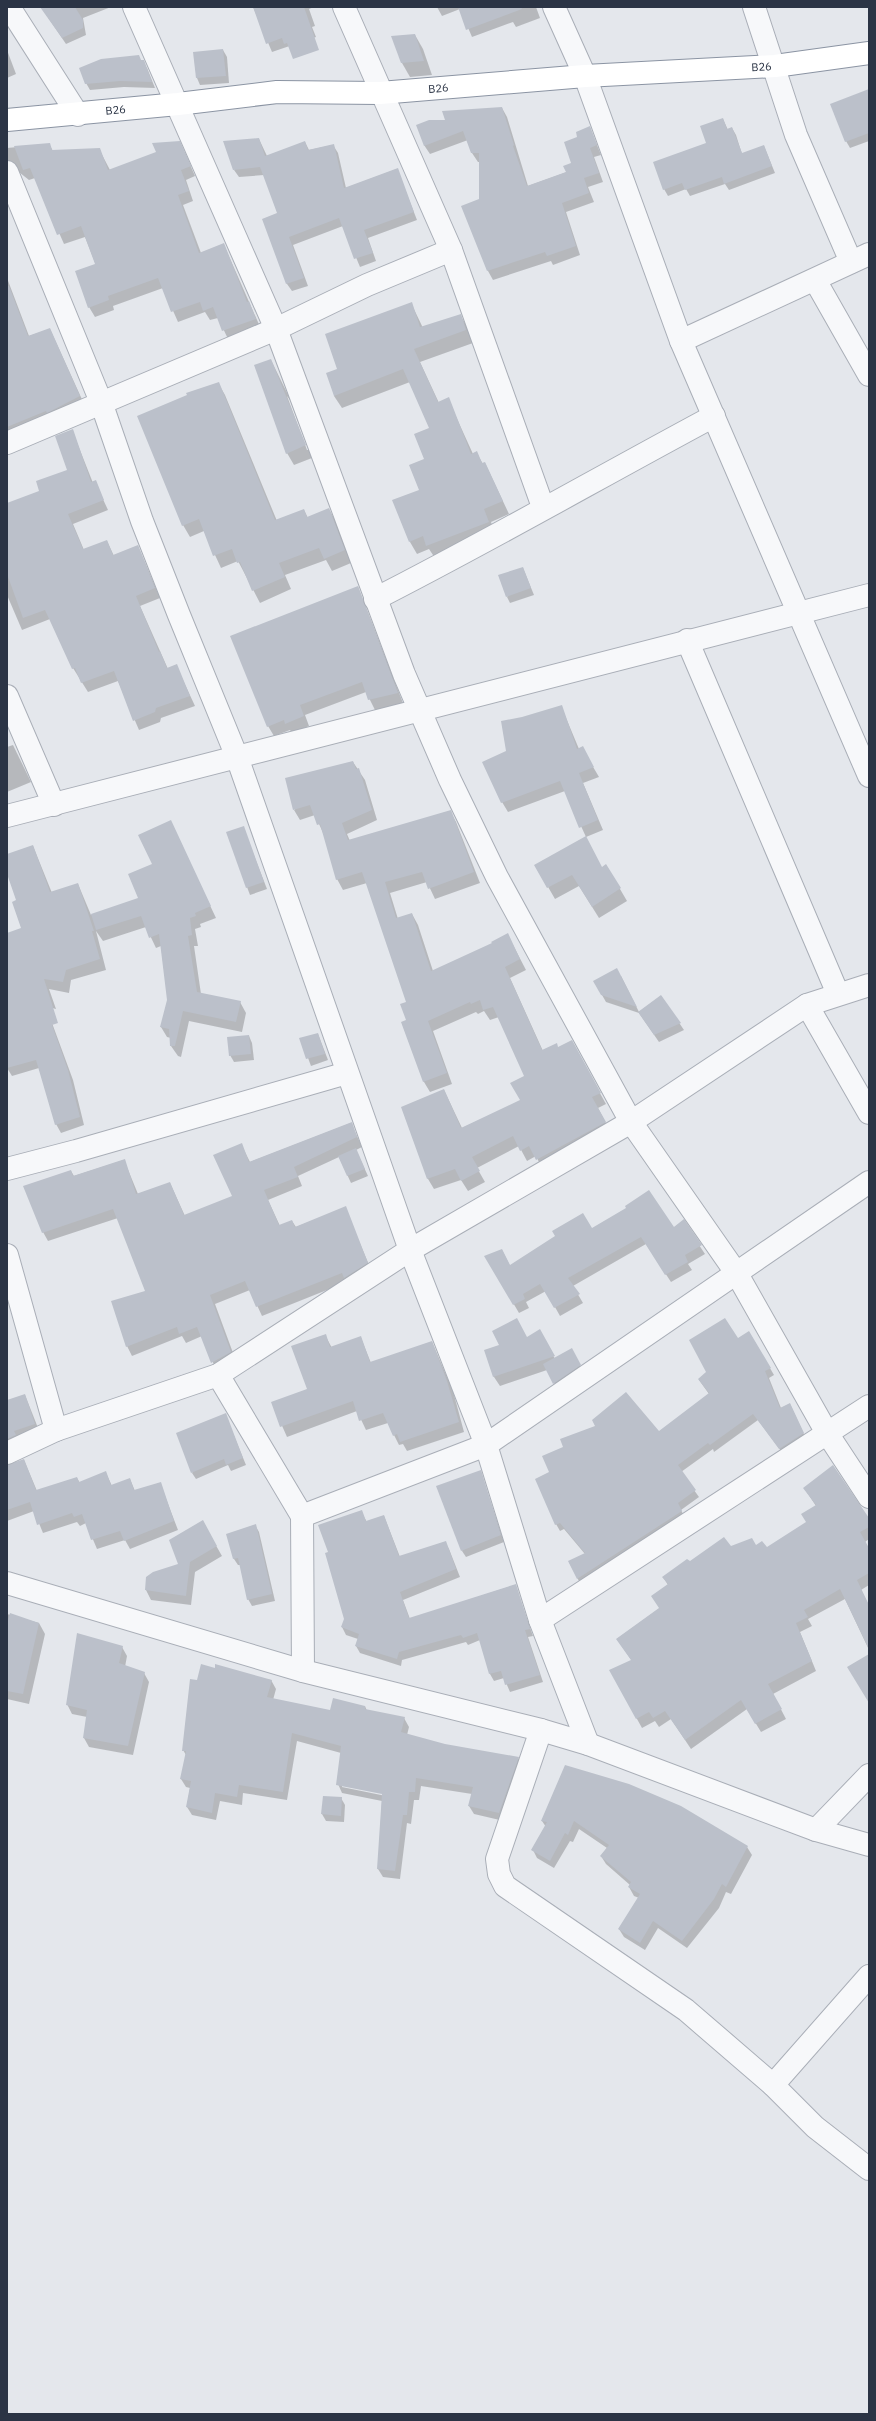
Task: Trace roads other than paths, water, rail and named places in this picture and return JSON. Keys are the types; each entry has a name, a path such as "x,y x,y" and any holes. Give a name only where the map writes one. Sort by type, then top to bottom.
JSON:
{"highway":[{"name":"B26","path":"7,120 178,104 277,92 380,93 585,76 775,66 869,53"}],"street":[{"path":"9,7 78,114"},
{"path":"134,7 276,329 375,599 420,711 450,780 497,878 631,1122 736,1274 827,1432 869,1496"},
{"path":"344,7 380,93 452,250 543,508"},
{"path":"681,341 860,258 796,135 775,66 754,7"},
{"path":"558,8 585,76 681,341 869,776"},
{"path":"7,172 100,402 142,521 237,757 410,1250 486,1445 540,1620 588,1744"},
{"path":"7,443 100,402 276,329 367,285 452,250"},
{"path":"815,280 869,375"},
{"path":"375,599 474,549 543,508 714,416"},
{"path":"7,816 420,711 687,640 869,595"},
{"path":"687,640 838,994"},
{"path":"7,696 54,805"},
{"path":"7,1453 56,1430 218,1375 410,1250 631,1122 807,1005 869,985"},
{"path":"807,1005 869,1113"},
{"path":"7,1169 76,1151 347,1073"},
{"path":"302,1516 486,1445 869,1182"},
{"path":"7,1255 56,1430"},
{"path":"218,1375 302,1516 303,1671"},
{"path":"540,1620 869,1406"},
{"path":"7,1582 303,1671 541,1730 588,1744 816,1830 869,1845"},
{"path":"541,1730 497,1859 499,1874 505,1886 686,2010 773,2085 815,2127 869,2170"},
{"path":"816,1830 869,1775"},
{"path":"773,2085 869,1976"}]}
